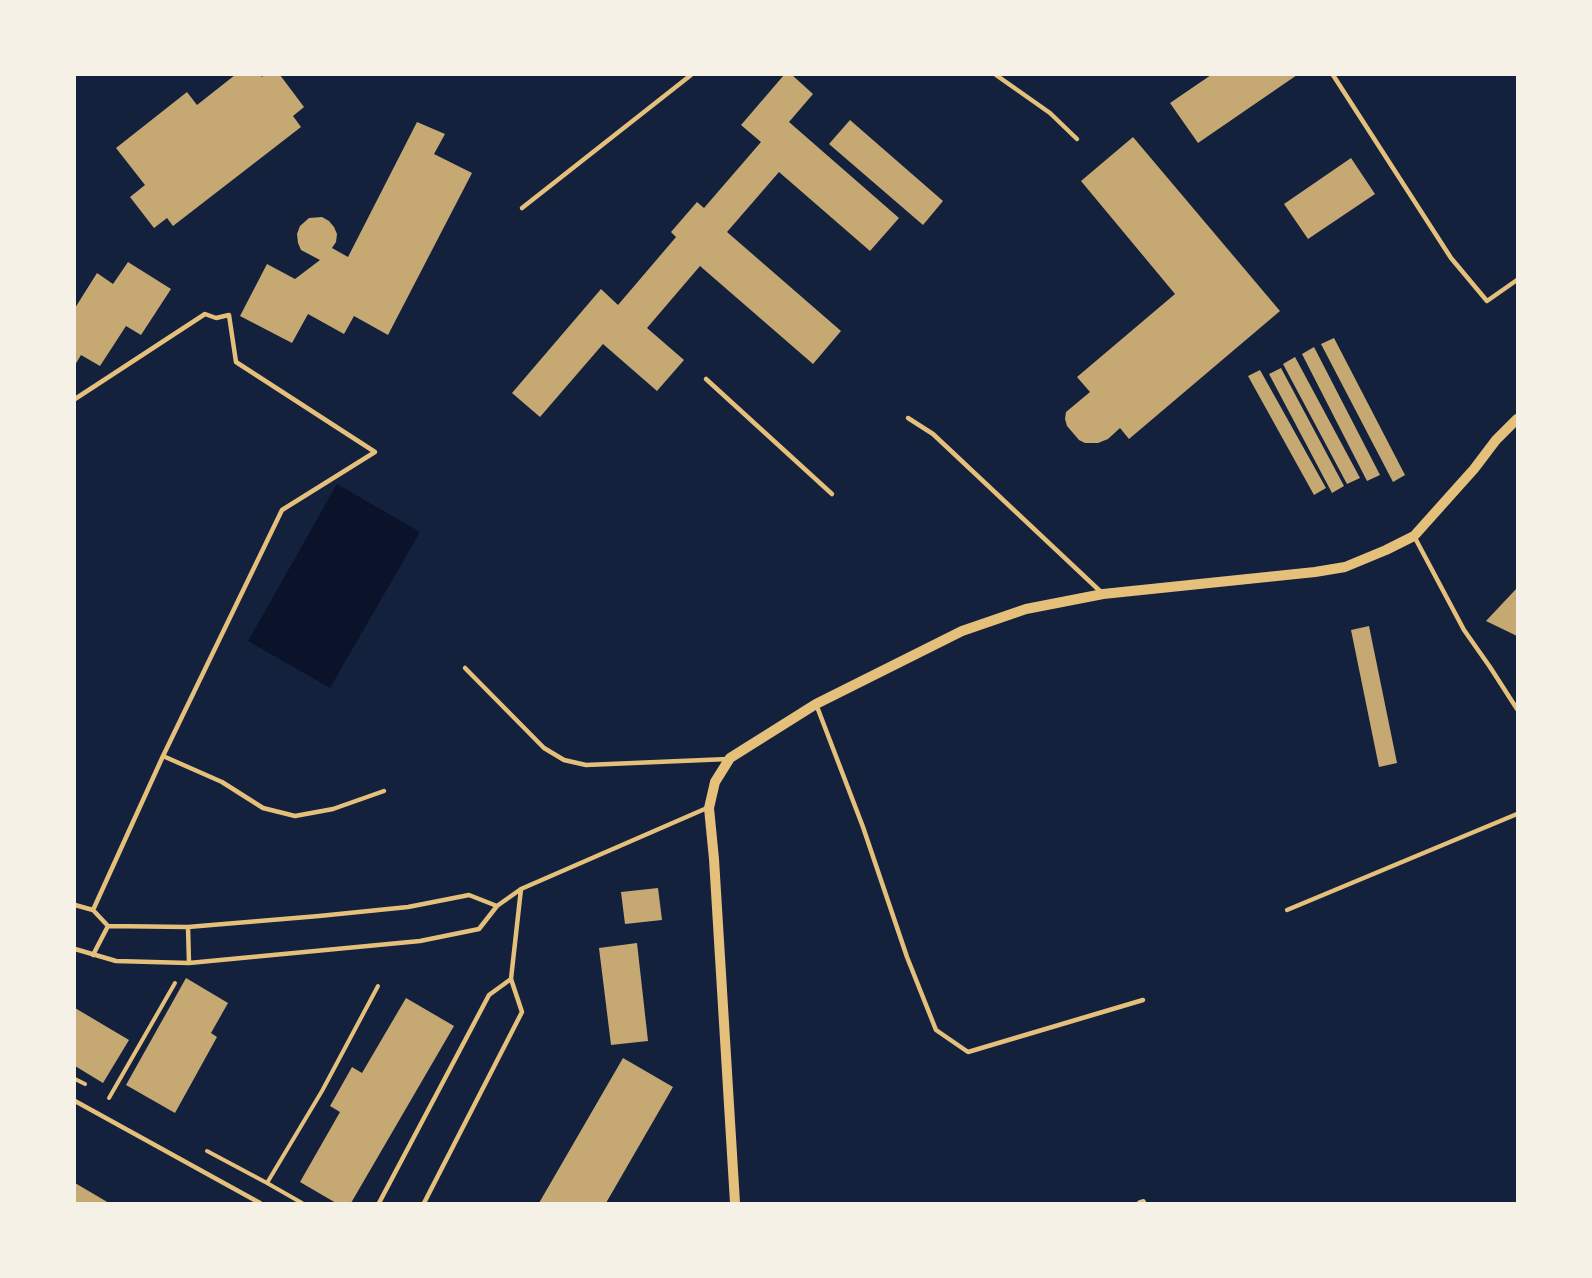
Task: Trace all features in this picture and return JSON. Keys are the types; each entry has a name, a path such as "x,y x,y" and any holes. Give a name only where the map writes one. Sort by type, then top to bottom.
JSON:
{"street":[{"path":"735,1203 709,808 715,782 730,758 816,705 962,631 1026,609 1103,594 1315,572 1345,567 1386,550 1414,536 1474,469 1496,440 1517,419"}],"lane":[{"path":"522,208 692,75"},
{"path":"996,75 1050,113 1077,139"},
{"path":"1334,75 1451,258 1487,301 1517,280"},
{"path":"75,399 205,314 216,318 229,315 236,362 375,452 282,510 93,910"},
{"path":"706,379 832,494"},
{"path":"908,418 933,434 1103,594"},
{"path":"1414,536 1464,630 1517,710"},
{"path":"465,668 544,748 564,760 586,765 730,758"},
{"path":"816,705 863,826 907,957 936,1030 968,1052 1143,999"},
{"path":"164,756 222,782 263,808 295,816 333,809 384,791"},
{"path":"75,949 116,961 189,963 420,941 479,929 497,906 521,889 709,808"},
{"path":"1287,910 1517,814"},
{"path":"424,1203 522,1012 512,979 521,889"},
{"path":"75,905 93,910 108,926 188,927 408,906 469,895 497,906"},
{"path":"93,955 108,926"},
{"path":"188,927 189,963"},
{"path":"379,1203 489,995 512,979"},
{"path":"75,1101 261,1203"}],"path":[{"path":"109,1098 175,983"},
{"path":"267,1184 322,1091 378,986"},
{"path":"75,1079 92,1088"},
{"path":"100,1093 117,1103"},
{"path":"206,1151 302,1203"}],"water":[{"path":"337,484 420,532 330,688 248,641"}],"building":[{"path":"235,75 260,75 262,77 280,75 304,107 293,116 301,127 173,226 167,218 154,228 130,197 145,185 116,148 187,92 197,105"},
{"path":"784,75 792,75 813,94 789,122 899,218 870,251 779,172 727,232 841,331 813,364 700,266 647,328 684,360 657,391 603,344 540,417 512,393 601,289 618,305 676,237 671,232 697,202 704,208 761,142 741,125"},
{"path":"1211,75 1297,75 1198,143 1170,103"},
{"path":"850,120 943,201 923,225 829,144"},
{"path":"417,122 445,134 434,154 472,173 388,335 354,316 344,334 308,314 292,343 240,316 267,264 295,279 320,260 301,250 298,243 297,234 300,226 309,218 322,217 329,221 337,234 332,248 348,257"},
{"path":"1133,137 1280,311 1129,439 1120,428 1108,439 1098,443 1085,443 1079,440 1067,426 1065,419 1066,412 1090,392 1077,377 1175,294 1081,181"},
{"path":"1351,158 1375,194 1308,239 1284,204"},
{"path":"128,262 171,289 141,335 126,326 100,366 81,355 75,365 75,308 97,273 113,284"},
{"path":"1334,338 1405,475 1393,482 1321,344"},
{"path":"1314,347 1380,475 1367,481 1302,354"},
{"path":"1295,357 1360,478 1347,484 1283,364"},
{"path":"1281,368 1344,486 1332,493 1269,374"},
{"path":"1260,370 1326,488 1314,495 1248,376"},
{"path":"1517,588 1517,636 1486,621"},
{"path":"1369,626 1397,763 1379,767 1351,630"},
{"path":"658,888 662,920 625,924 621,892"},
{"path":"637,943 648,1041 611,1045 599,948"},
{"path":"186,978 228,1003 211,1033 217,1037 175,1113 126,1085"},
{"path":"406,998 454,1026 351,1203 336,1203 300,1182 340,1112 330,1106 352,1067 362,1073"},
{"path":"75,1008 129,1040 103,1083 75,1066"},
{"path":"623,1058 673,1087 606,1203 539,1203"},
{"path":"75,1183 109,1203 75,1203"}]}
